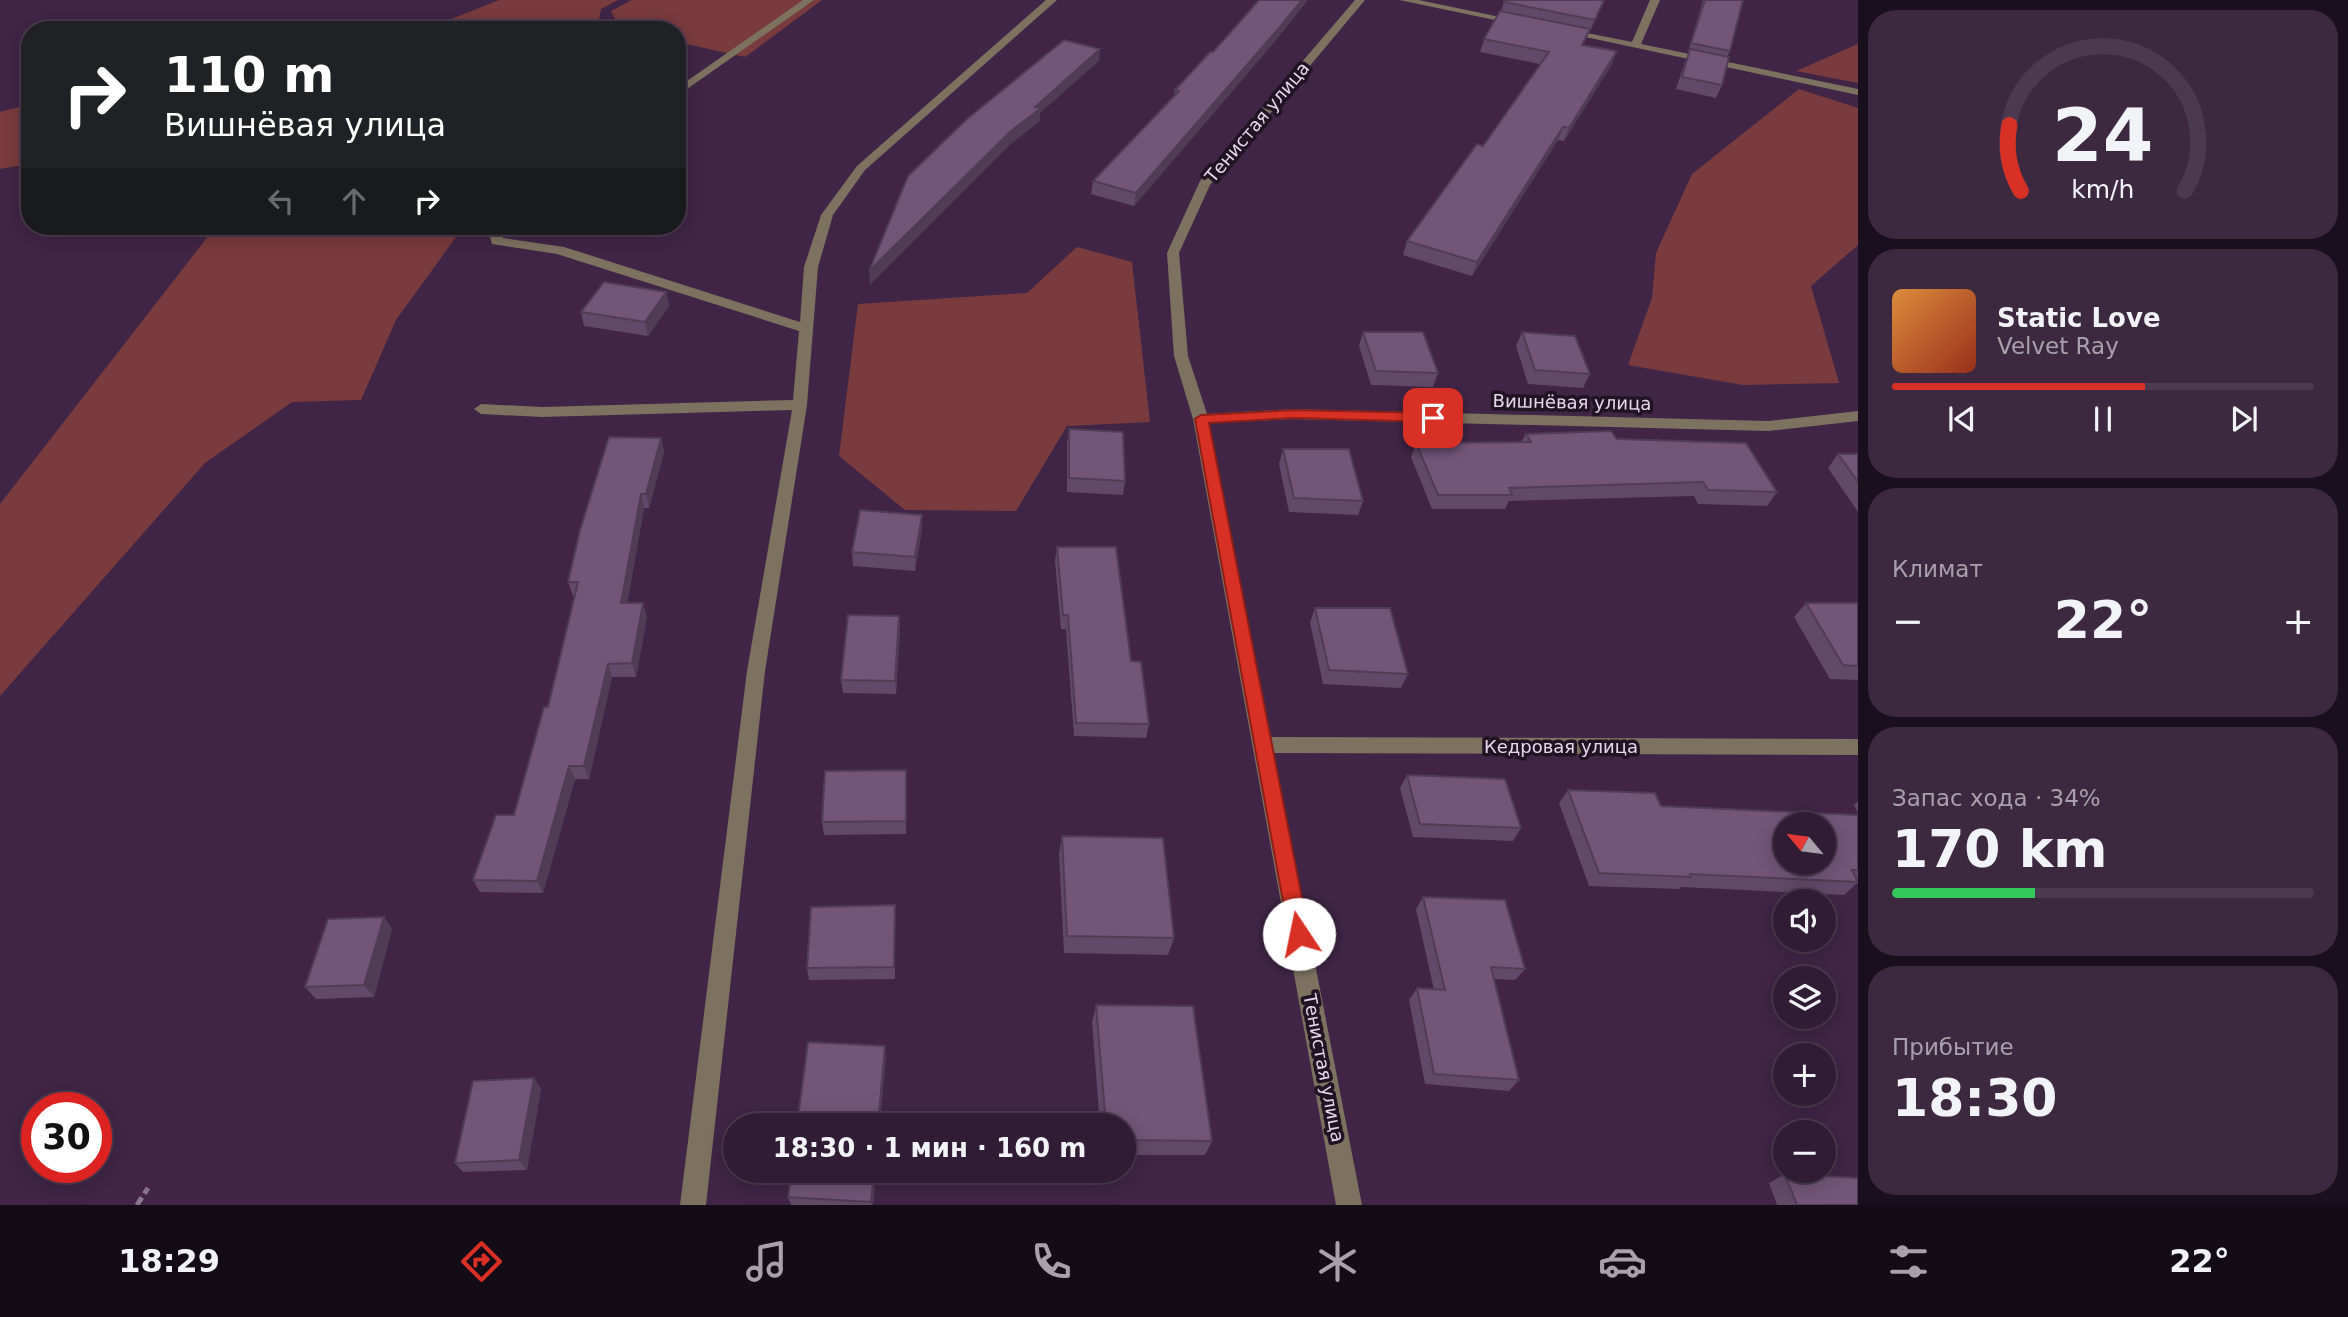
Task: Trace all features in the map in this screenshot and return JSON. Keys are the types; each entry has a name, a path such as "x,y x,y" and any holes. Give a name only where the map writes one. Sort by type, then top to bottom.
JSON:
{"street":[{"path":"686,87 809,0"},
{"path":"693,1205 756,671 800,405 811,267 827,215 861,168 1052,0"},
{"name":"Тенистая улица","path":"1349,1205 1201,419 1181,356 1173,253 1205,184 1360,0"},
{"path":"1404,0 1527,24"},
{"path":"1636,45 1655,0"},
{"path":"1554,29 1858,92"},
{"path":"496,235 497,240 559,250 806,329"},
{"path":"481,409 542,412 800,405"},
{"name":"Вишнёвая улица","path":"1201,419 1293,414 1768,426 1858,416"},
{"name":"Кедровая улица","path":"1264,745 1858,747"}],"path":[{"path":"137,1205 148,1188"}],"shaded area":[{"path":"499,0 618,0 601,9 599,21 446,21"},
{"path":"632,0 822,0 745,57 686,44 686,21 616,21 611,11"},
{"path":"1858,44 1858,83 1796,71"},
{"path":"1799,89 1858,108 1858,245 1811,286 1839,383 1743,385 1628,365 1652,298 1656,253 1692,174"},
{"path":"21,106 21,166 0,169 0,112"},
{"path":"209,235 457,235 396,320 361,400 292,402 205,463 0,696 0,504"},
{"path":"1077,247 1132,262 1150,422 1067,426 1016,511 905,510 839,456 858,304 1027,293"}],"building":[{"path":"1259,0 1302,0 1136,193 1093,181 1179,91 1175,90"},
{"path":"1604,0 1595,20 1504,2"},
{"path":"1705,0 1743,0 1730,51 1691,43"},
{"path":"1500,11 1590,29 1582,45 1617,51 1569,128 1563,127 1477,262 1407,241 1477,144 1483,146 1549,52 1484,39"},
{"path":"1064,40 1100,49 1035,107 1041,108 1011,131 869,271 908,176 967,119"},
{"path":"1690,49 1729,57 1722,85 1682,77"},
{"path":"604,282 666,292 645,322 581,312"},
{"path":"1363,332 1423,332 1438,373 1376,371"},
{"path":"1522,332 1575,336 1590,374 1535,370"},
{"path":"1069,429 1123,432 1125,481 1069,478"},
{"path":"1611,431 1617,439 1746,443 1777,492 1708,490 1703,482 1509,488 1512,495 1438,495 1416,443 1531,442 1526,434"},
{"path":"609,437 661,438 646,494 641,494 621,603 643,603 632,663 608,664 584,766 569,766 537,881 473,880 496,815 514,815 544,707 548,707 578,582 568,582 580,530"},
{"path":"1283,449 1349,449 1363,501 1294,498"},
{"path":"1838,454 1858,454 1858,482"},
{"path":"860,510 922,515 915,557 852,552"},
{"path":"1057,547 1116,547 1131,661 1141,662 1149,724 1076,723 1068,615 1063,615"},
{"path":"1806,603 1858,603 1858,666 1843,665"},
{"path":"1315,608 1390,608 1408,674 1329,670"},
{"path":"848,615 899,616 895,681 841,680"},
{"path":"906,770 906,821 822,822 825,771"},
{"path":"1407,775 1505,779 1521,828 1420,824"},
{"path":"1568,790 1655,793 1661,806 1792,812 1773,812 1773,875 1836,875 1836,814 1858,815 1858,870 1852,870 1858,882 1690,874 1691,877 1599,873"},
{"path":"1062,836 1163,838 1174,938 1067,936"},
{"path":"1423,897 1505,900 1525,969 1491,967 1519,1080 1434,1074 1417,988 1445,990"},
{"path":"895,905 894,967 807,968 811,907"},
{"path":"384,917 364,985 305,987 328,919"},
{"path":"1096,1005 1193,1006 1212,1141 1136,1140 1136,1113 1105,1113"},
{"path":"808,1042 885,1046 879,1113 799,1113"},
{"path":"534,1078 519,1160 455,1163 473,1081"},
{"path":"1836,1177 1858,1178 1858,1205 1797,1205 1788,1183 1836,1183"},
{"path":"790,1183 873,1183 871,1202 788,1197"}],"route":[{"path":"1299,934 1201,419 1293,414 1433,418"}]}
